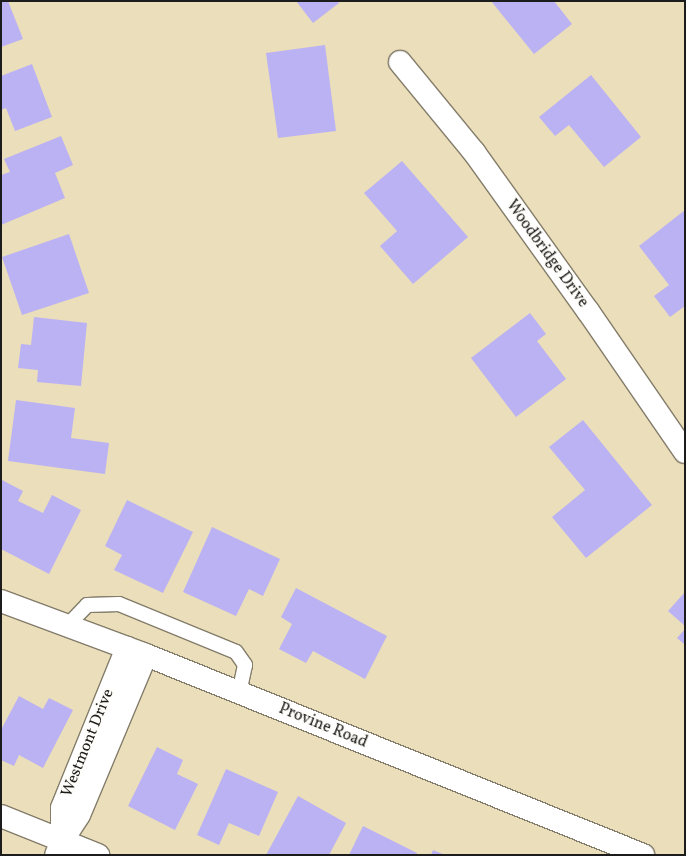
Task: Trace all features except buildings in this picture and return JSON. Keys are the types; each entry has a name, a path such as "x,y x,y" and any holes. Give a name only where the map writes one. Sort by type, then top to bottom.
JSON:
{"street":[{"name":"Woodbridge Drive","path":"400,62 474,152 588,311 685,452"},
{"name":"Provine Road","path":"1,601 137,652 643,855"},
{"name":"Westmont Drive","path":"59,848 79,815 137,652"},
{"path":"1,816 59,848 98,855"}],"lane":[{"path":"67,626 87,605 119,604 236,652 245,665 239,693"}]}
